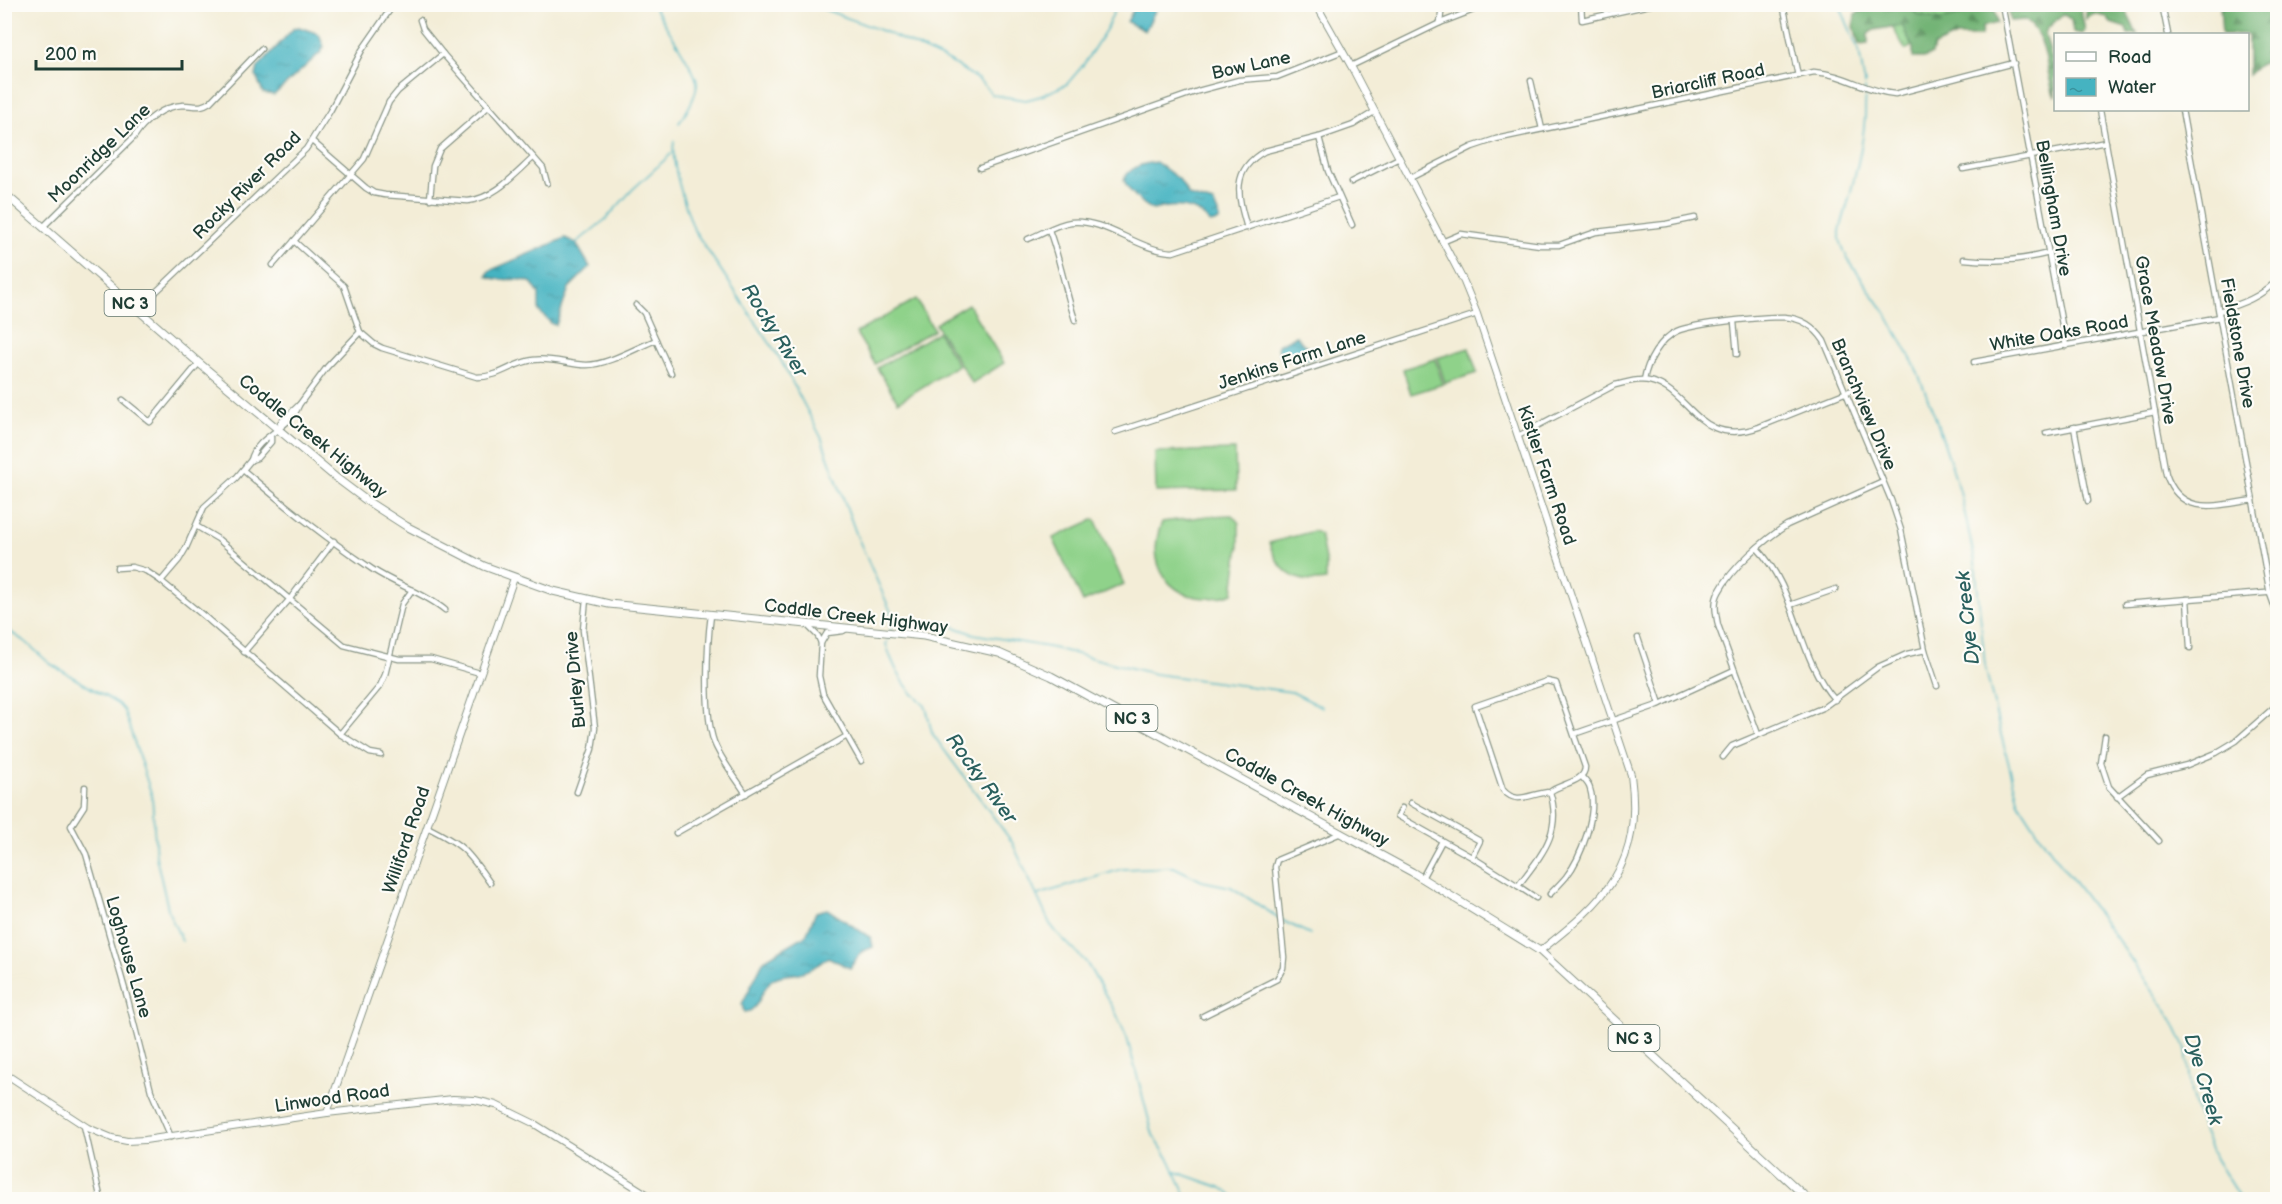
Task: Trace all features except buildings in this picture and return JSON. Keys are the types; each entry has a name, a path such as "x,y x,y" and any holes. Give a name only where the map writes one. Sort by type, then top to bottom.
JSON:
{"main road":[{"name":"Coddle Creek Highway","path":"4,193 199,363 280,428 334,477 396,520 484,566 553,591 586,599 668,611 924,636 999,653 1051,676 1422,878 1539,951 1809,1200"}],"street":[{"name":"Rocky River Road","path":"138,310 312,141 362,50 394,4"},
{"name":"Kistler Farm Road","path":"1316,4 1464,282 1477,314 1631,775 1634,798 1633,820 1629,843 1616,875 1596,904 1539,951"},
{"path":"1440,23 1442,4"},
{"path":"1351,66 1440,23 1489,4"},
{"path":"1581,4 1582,20 1654,4"},
{"path":"1783,4 1798,76"},
{"name":"Bellingham Drive","path":"2002,4 2066,346"},
{"path":"2162,4 2168,33"},
{"path":"420,20 423,29 443,54 543,168 546,183"},
{"name":"Moonridge Lane","path":"43,227 134,137 140,128 168,108 185,105 201,108 210,102 261,49"},
{"name":"Bow Lane","path":"980,168 1198,91 1239,80 1277,77 1343,51"},
{"path":"273,264 368,153 389,102 398,91 443,54"},
{"name":"Briarcliff Road","path":"1410,178 1472,147 1496,139 1814,72 1831,73 1877,92 1895,94 2014,63"},
{"path":"1531,81 1542,129"},
{"path":"430,199 433,166 440,149 489,106"},
{"name":"Grace Meadow Drive","path":"2100,111 2166,474 2170,485 2177,495 2198,506 2253,500"},
{"name":"Fieldstone Drive","path":"2182,111 2270,594 2277,616"},
{"path":"1247,228 1239,199 1242,175 1248,164 1264,151 1319,137 1353,124 1374,112"},
{"path":"1319,137 1328,171 1352,225"},
{"path":"312,141 374,193 430,199 468,201 485,197 534,158"},
{"path":"1963,169 2106,142"},
{"path":"1351,182 1399,158"},
{"path":"1028,239 1069,222 1090,223 1148,247 1173,252 1339,197"},
{"path":"1442,242 1461,234 1541,245 1559,245 1596,232 1666,224 1695,218"},
{"path":"1049,230 1057,251 1075,320"},
{"path":"294,241 344,286 360,332 374,344 477,377 489,377 534,359 550,358 573,364 597,364 656,340"},
{"path":"1964,259 2000,262 2021,260 2049,253"},
{"name":"White Oaks Road","path":"1974,362 2141,332 2219,314 2262,293 2277,279"},
{"path":"636,305 644,313 671,373"},
{"name":"Jenkins Farm Lane","path":"1115,432 1477,314"},
{"name":"Branchview Drive","path":"1644,380 1646,370 1654,356 1670,336 1687,328 1785,317 1793,317 1808,324 1824,341 1901,530 1925,650 1937,686"},
{"path":"1734,322 1737,354"},
{"path":"160,581 178,561 204,507 243,470 266,438 271,437 285,424 327,368 360,332"},
{"path":"123,400 150,422 199,363"},
{"path":"1518,436 1615,385 1644,380 1660,386 1707,424 1732,433 1754,429 1857,388"},
{"path":"2046,433 2155,412"},
{"path":"2074,427 2088,501"},
{"path":"243,470 284,505 374,570 430,598 445,610"},
{"path":"1758,734 1718,625 1715,606 1718,592 1757,548 1787,525 1883,482"},
{"path":"196,526 218,539 344,645 399,659 431,659 480,673"},
{"path":"244,652 289,600 334,542"},
{"path":"1757,548 1775,568 1814,669 1825,690 1835,700"},
{"path":"117,568 132,567 146,571 205,617 340,734 364,750 381,755"},
{"name":"Williford Road","path":"327,1113 514,578"},
{"path":"1790,605 1836,589"},
{"path":"340,734 380,686 402,604 412,590"},
{"path":"2125,604 2277,592"},
{"name":"Burley Drive","path":"577,792 592,748 595,728 583,630 586,599"},
{"path":"2187,599 2190,648"},
{"path":"711,615 708,640 711,725 714,742 746,794"},
{"path":"805,623 813,630 821,643"},
{"path":"849,628 827,633 821,643 819,676 820,686 861,761"},
{"path":"1638,638 1660,704"},
{"path":"1723,757 1732,746 1835,700 1878,667 1907,654 1925,650"},
{"path":"1575,734 1660,704 1734,670"},
{"path":"1551,681 1558,687 1575,734 1586,767 1586,772 1582,777 1555,787 1550,792 1512,797 1503,790 1475,706 1551,681"},
{"path":"2117,797 2147,774 2187,765 2216,753 2236,741 2277,704"},
{"path":"676,833 847,736"},
{"path":"2105,736 2101,763 2104,776 2117,797 2159,841"},
{"path":"1550,894 1566,877 1579,856 1585,839 1590,818 1591,790 1582,777"},
{"name":"Loghouse Lane","path":"85,787 84,806 71,826 86,854 152,1091 171,1137"},
{"path":"1518,886 1538,858 1553,829 1556,818 1550,792"},
{"path":"1412,803 1480,841 1472,857"},
{"path":"1402,808 1398,816 1472,857 1536,898"},
{"path":"427,827 455,841 467,851 490,883"},
{"path":"1203,1016 1277,979 1283,968 1284,957 1275,867 1277,860 1341,833"},
{"path":"1422,878 1442,841"},
{"name":"Linwood Road","path":"4,1073 84,1125 112,1138 127,1141 171,1137 327,1113 453,1099 475,1100 496,1105 533,1123 656,1200"},
{"path":"84,1125 101,1200"}],"green space":[{"path":"1872,5 1908,5 1918,15 1940,20 1991,7 1995,11 1997,23 1982,27 1981,36 1956,36 1934,46 1932,54 1924,58 1913,58 1913,48 1902,25 1874,30 1868,34 1868,44 1859,45 1854,26 1855,14 1873,7"},
{"path":"1881,5 1983,5 1905,50"},
{"path":"2008,5 2080,5 2085,31 2083,33 2073,32 2071,20 2063,14 2047,29 2045,34 2054,68 2054,94 2039,36 2025,20 2010,21"},
{"path":"2086,5 2123,5 2137,33 2128,33 2126,28 2111,23 2106,17 2094,14 2086,19"},
{"path":"2220,5 2277,5 2277,57 2259,65 2249,74 2249,33 2222,33"},
{"path":"916,299 934,330 875,364 856,333"},
{"path":"968,304 1004,363 972,383 935,324"},
{"path":"938,332 958,365 898,402 877,368"},
{"path":"1469,348 1477,373 1445,383 1437,358"},
{"path":"1435,359 1443,384 1411,394 1403,369"},
{"path":"1235,450 1236,490 1156,492 1155,452"},
{"path":"1232,515 1239,523 1239,545 1233,593 1215,598 1198,597 1183,593 1170,584 1157,558 1157,541 1162,522"},
{"path":"1095,519 1124,584 1083,602 1053,538"},
{"path":"1314,531 1320,534 1326,564 1326,580 1305,580 1289,574 1278,561 1269,543"}],"water":[{"path":"1136,4 1158,5 1145,31 1127,22"},
{"path":"299,27 319,34 324,47 274,95 263,93 256,76 258,67 294,28"},
{"path":"1156,162 1179,179 1189,196 1213,203 1220,217 1219,221 1210,223 1198,212 1184,207 1153,210 1136,197 1124,180 1126,176 1137,167"},
{"path":"565,238 576,243 590,267 569,288 556,325 539,311 539,294 532,283 487,276 489,271"},
{"path":"1296,336 1305,346 1315,352 1317,357 1292,361 1282,356 1278,345"},
{"path":"827,909 871,938 873,947 861,952 850,968 828,957 809,970 775,978 769,983 757,1004 744,1012 742,1004 764,960 806,935 816,912"}],"waterway":[{"name":"Rocky River","path":"652,4 685,57 697,83 693,99 679,123"},
{"path":"755,4 815,6 885,32 949,61 979,80 993,95 1026,100 1067,84 1084,64 1107,28 1117,4"},
{"name":"Dye Creek","path":"1839,4 1859,51 1865,85"},
{"name":"Dye Creek","path":"1865,89 1862,143 1840,231 1840,240 1847,258 1887,315 1915,366 1936,419 1960,491 1975,561 1985,666 2019,803 2045,843 2117,939 2172,1019 2186,1049 2191,1093 2202,1128 2215,1159 2241,1200"},
{"name":"Rocky River","path":"674,141 676,173 694,230 779,357 821,437 857,536 891,612 891,631"},
{"path":"576,243 606,219 632,190 671,154"},
{"path":"891,612 900,620 923,624"},
{"path":"946,624 974,634 1053,648 1155,674 1292,692 1322,707"},
{"path":"4,628 27,643 49,663 118,704 124,711 152,796 156,857 169,913 182,941"},
{"name":"Rocky River","path":"890,636 886,644 893,663 910,691 924,704 934,736 1012,842 1050,924 1086,962 1116,1013 1127,1038 1153,1135 1170,1161 1188,1200"},
{"path":"1038,895 1122,869 1174,867 1202,881 1231,887 1285,922 1310,934"},
{"path":"1174,1171 1222,1188 1239,1200"}]}
